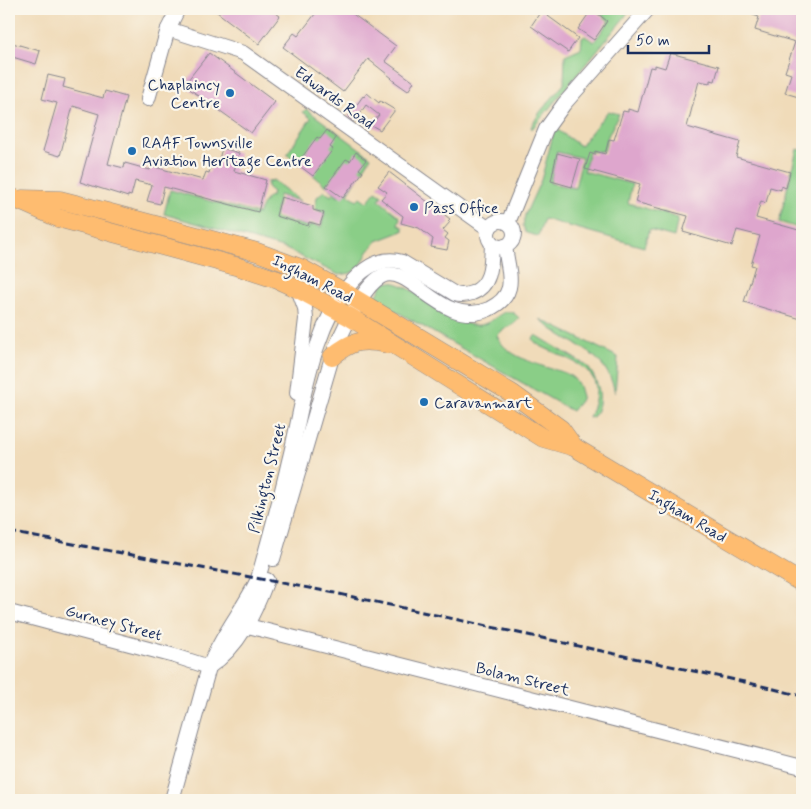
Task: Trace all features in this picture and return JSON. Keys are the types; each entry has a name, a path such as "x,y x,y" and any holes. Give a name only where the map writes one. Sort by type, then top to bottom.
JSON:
{"main road":[{"name":"Ingham Road","path":"11,198 58,218 239,267 298,289 350,317 544,438 574,447 802,583"},
{"name":"Ingham Road","path":"11,198 60,200 257,252 303,269 513,394 561,429 574,447"},
{"path":"332,356 347,346 363,340 397,346"}],"street":[{"path":"148,98 168,29 178,9"},
{"path":"508,223 546,128 564,104 648,9"},
{"name":"Edwards Road","path":"168,29 243,53 495,239"},
{"path":"352,297 363,270 373,264 393,259 402,262 450,292 460,296 476,291 486,282 489,274 495,239 495,223 499,221 508,223 511,226 514,234 512,242 495,239"},
{"path":"352,297 378,278 392,274 404,279 454,311 464,313 482,312 505,299 508,293 510,281 495,239"},
{"path":"289,463 306,319 305,308 298,289"},
{"name":"Pilkington Street","path":"242,622 250,596 258,579 289,463 314,354 334,308 352,297"},
{"name":"Pilkington Street","path":"172,800 209,666 216,648 242,622 267,580 332,356 350,317 352,297"},
{"name":"Gurney Street","path":"9,612 209,666"},
{"name":"Bolam Street","path":"242,622 802,767"}],"green space":[{"path":"597,9 630,9 532,129 531,127 540,112 564,84 565,55 581,48 582,38 585,36 594,42 609,21"},
{"path":"306,109 371,157 348,194 357,200 360,197 367,202 376,191 382,195 379,200 400,217 398,225 403,227 403,231 377,241 368,252 360,267 351,273 339,275 286,249 164,214 170,190 258,214 268,197 272,196 273,192 267,187 268,182 273,180 300,201 279,195 275,218 310,227 310,224 321,227 325,213 315,209 317,197 324,191 331,196 333,193 339,196 287,154 311,118 303,112"},
{"path":"608,111 619,114 608,136 604,151 589,152 584,171 632,184 628,203 678,218 674,237 649,230 644,247 544,219 538,236 526,233 523,226 525,215 541,180 555,128 580,146","holes":["557,152 582,158 575,188 550,183"]},
{"path":"797,149 802,150 802,229 779,222"},
{"path":"391,282 411,290 460,322 480,325 503,313 513,313 519,318 497,336 505,348 538,365 566,373 573,378 580,389 582,396 580,401 572,411 378,301 376,297 383,283"},
{"path":"540,319 618,357 615,393 604,366 595,357"},
{"path":"536,335 587,366 595,378 600,398 597,411 593,417 589,417 596,390 594,381 589,373 572,361 538,344 533,339"}],"building":[{"path":"213,9 270,9 280,16 259,44"},
{"path":"319,9 346,9 396,46 385,61 414,82 408,91 368,59 343,92 283,47 294,33 298,36"},
{"path":"592,9 607,21 594,40 578,29"},
{"path":"741,9 802,9 802,98 785,93 791,74 785,72 795,42 755,30 759,17 741,11"},
{"path":"541,11 578,38 568,52 531,26"},
{"path":"9,42 40,51 36,64 9,56"},
{"name":"Chaplaincy Centre","path":"209,53 275,102 251,133 184,85"},
{"path":"670,53 719,66 715,81 710,80 710,83 699,81 687,127 740,142 736,157 790,172 786,188 781,186 781,190 770,187 766,203 761,201 756,218 802,231 801,319 744,302 755,266 751,265 760,236 737,230 732,246 683,232 688,216 635,202 640,184 585,169 590,153 595,155 595,151 605,154 609,139 614,140 623,111 628,112 628,109 638,112 650,67 655,68 655,65 665,68"},
{"path":"48,75 65,79 63,87 103,98 105,91 126,97 108,164 124,168 125,163 150,170 151,166 203,180 206,172 209,173 211,166 217,167 222,148 239,153 234,171 266,180 258,212 164,187 160,204 147,201 152,185 135,181 131,196 128,195 128,197 80,182 99,114 73,106 60,156 43,151 57,103 42,99"},
{"path":"367,93 379,103 380,101 395,110 380,130 371,125 379,115 366,105 354,122 348,117"},
{"path":"327,130 336,138 330,147 333,149 313,176 297,164 317,137 320,139"},
{"path":"356,152 366,160 359,169 363,172 343,198 326,186 346,159 350,161"},
{"path":"557,153 580,159 572,187 551,181"},
{"name":"Pass Office","path":"389,172 450,219 448,221 450,222 443,230 448,234 445,238 449,241 447,250 431,247 433,239 419,228 401,223 403,216 381,199 387,192 378,186"},
{"path":"281,197 313,206 313,210 324,213 320,225 309,222 308,226 276,216"}],"railway":[{"path":"9,532 330,592 802,696"}],"place":[{"name":"Chaplaincy Centre","path":"230,93"},
{"name":"RAAF Townsville Aviation Heritage Centre","path":"132,151"},
{"name":"Pass Office","path":"414,207"},
{"name":"Caravanmart","path":"424,402"}]}
